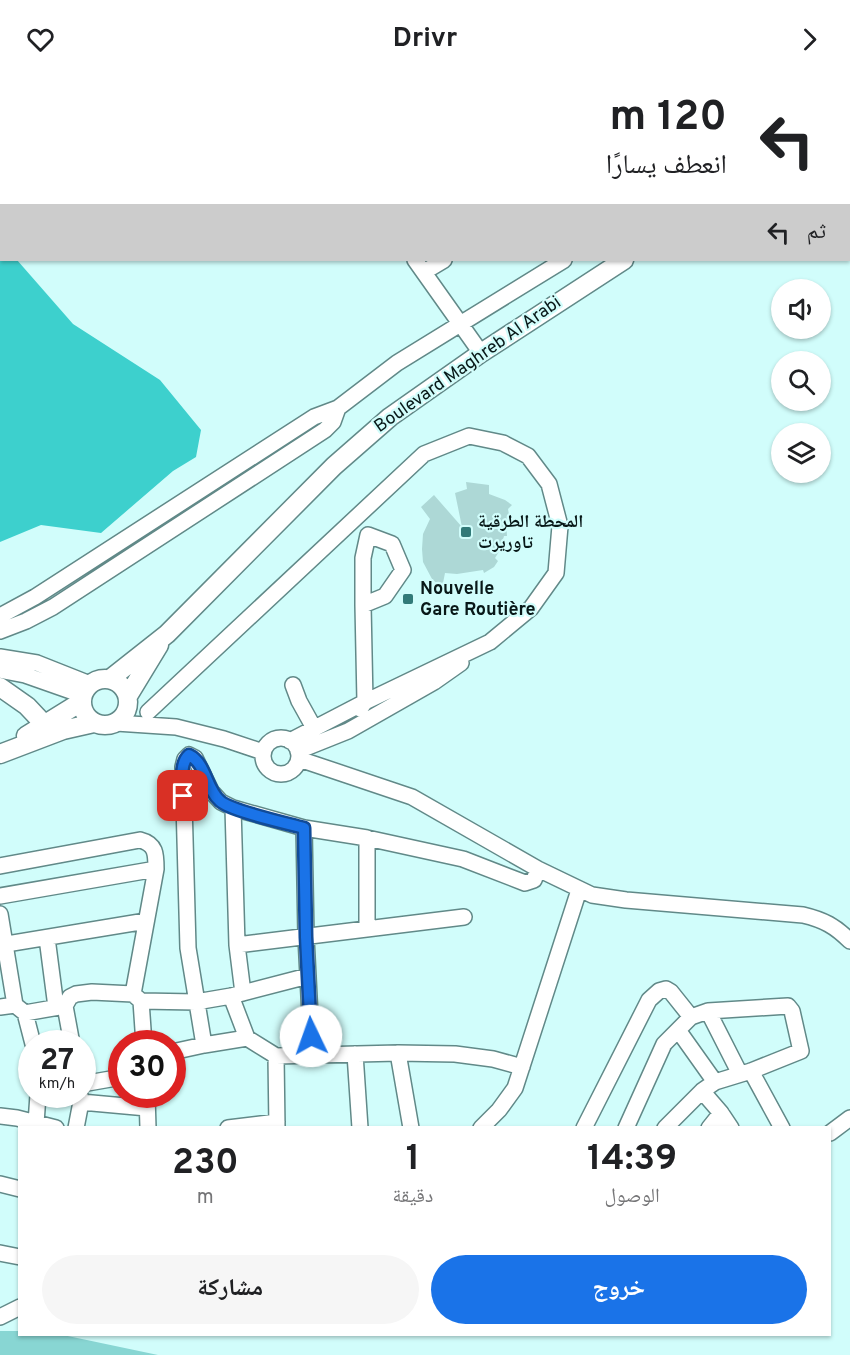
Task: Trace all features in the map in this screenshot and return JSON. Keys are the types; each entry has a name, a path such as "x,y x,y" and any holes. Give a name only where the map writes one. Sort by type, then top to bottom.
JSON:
{"main road":[{"name":"Boulevard Maghreb Al Arabi","path":"110,679 166,634 359,443 417,397 622,261"},
{"name":"Boulevard Maghreb Al Arabi","path":"128,699 166,634"},
{"path":"0,753 84,694 96,680 110,679 118,682 128,699 124,716 116,723 105,726 94,723 84,714 84,694"},
{"path":"0,687 27,706 44,724"},
{"path":"0,753 63,730 94,723"}],"street":[{"path":"440,261 420,266 481,353"},
{"path":"0,616 35,597 314,417 338,408 397,363 562,261"},
{"path":"0,631 26,621 52,607 325,430 333,422 338,408"},
{"path":"148,712 424,454 469,436 503,443 528,456 549,484 560,526 556,573 531,608 490,642 434,682 348,731 296,750"},
{"path":"348,731 365,702 363,605"},
{"path":"490,642 314,728 296,750 294,769 278,774 272,772 264,764 263,752 266,746 278,739 296,750 412,797 538,869 592,895 803,915 823,919 850,941"},
{"path":"0,657 37,663 84,694"},
{"path":"0,670 25,675 84,694"},
{"path":"293,685 314,728"},
{"path":"128,699 176,727"},
{"path":"116,723 176,727 263,752"},
{"path":"204,1045 188,948 186,913 183,796 185,759 189,755 195,758 211,791 220,802 233,808 304,828 367,838 463,859 525,883 534,880 538,869"},
{"path":"233,808 237,994 247,1038"},
{"path":"304,828 306,937 312,1056"},
{"path":"367,838 367,929"},
{"path":"0,866 140,840 149,842 155,849 156,869 146,921 137,997 142,1030"},
{"path":"0,896 156,869"},
{"path":"483,1126 499,1110 515,1088 579,890"},
{"path":"0,914 2,945 13,1009 25,1030"},
{"path":"237,945 464,917"},
{"path":"2,945 146,921"},
{"path":"47,938 68,1030"},
{"path":"13,1009 61,1007 76,994 106,991 137,997 196,1002 308,976"},
{"path":"585,1126 654,994 666,989 671,992 691,1017"},
{"path":"627,1126 664,1044 691,1017 708,1011 788,1006 792,1011 801,1051 715,1082 702,1091 667,1126"},
{"path":"708,1011 781,1126"},
{"path":"678,1030 715,1082"},
{"path":"186,1049 247,1038 276,1056 398,1053 472,1056 522,1067"},
{"path":"398,1053 411,1126"},
{"path":"355,1054 360,1126"},
{"path":"261,1126 277,1125 276,1056"},
{"path":"702,1091 730,1126"},
{"path":"36,1123 37,1108"},
{"path":"76,1126 79,1108"},
{"path":"147,1108 148,1126"},
{"path":"711,1126 721,1113"},
{"path":"0,1116 48,1126"},
{"path":"831,1132 850,1118"},
{"path":"0,1184 18,1188"},
{"path":"0,1253 18,1257"},
{"path":"0,1317 18,1308"}],"shaded area":[{"path":"0,261 18,261 73,324 160,380 201,430 196,457 173,471 101,533 41,525 0,542"},
{"path":"0,1331 18,1331 18,1336 68,1336 158,1355 0,1355"}],"building":[{"name":"المحطة الطرقية تاوريرت","path":"466,482 489,485 489,494 512,505 508,509 510,520 506,520 507,536 504,536 495,558 498,561 494,567 484,573 483,570 457,574 445,573 442,588 432,579 423,562 423,534 430,519 421,507 434,495 462,527 455,493 467,489"}],"place":[{"name":"المحطة الطرقية تاوريرت","path":"466,532"},
{"name":"Nouvelle Gare Routière","path":"408,599"}],"route":[{"path":"183,796 183,767 189,755 195,758 211,791 220,802 233,808 304,828 311,1036"}]}
